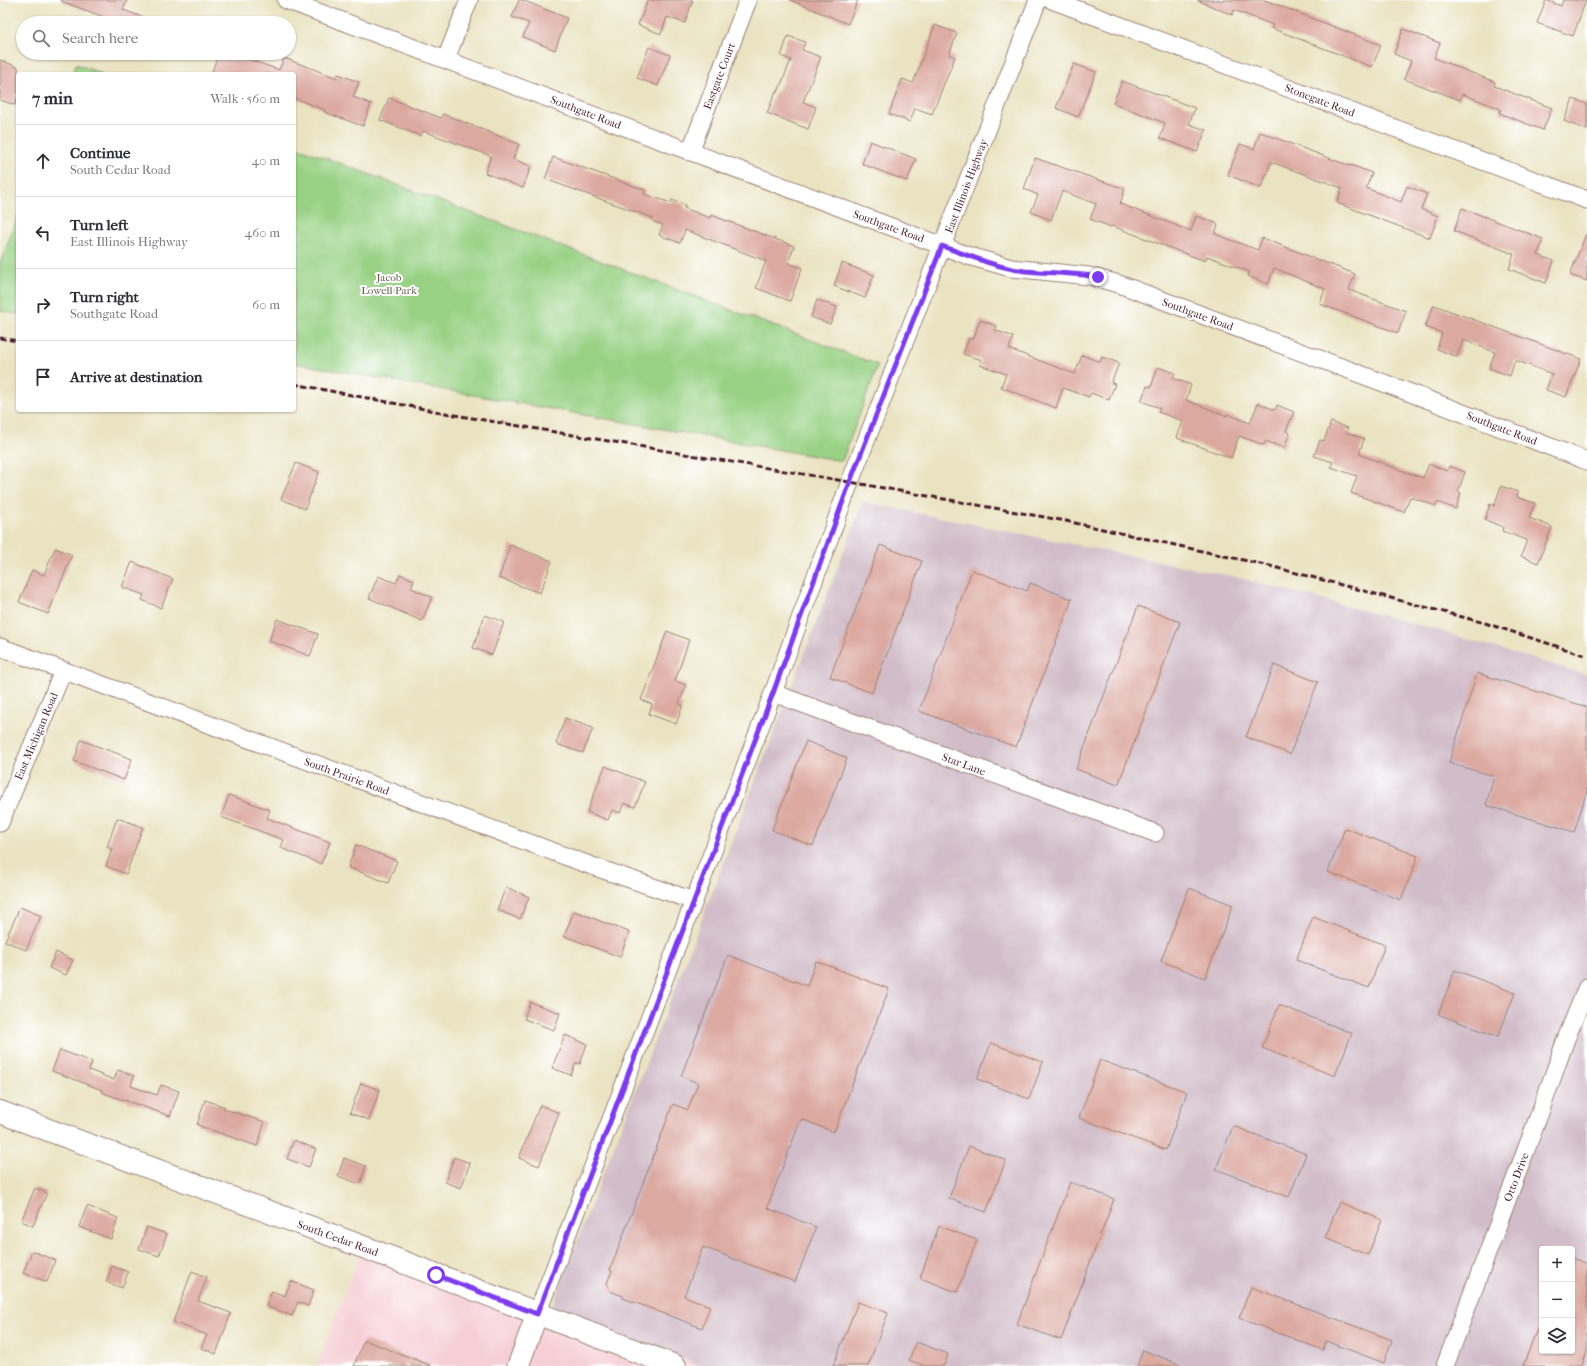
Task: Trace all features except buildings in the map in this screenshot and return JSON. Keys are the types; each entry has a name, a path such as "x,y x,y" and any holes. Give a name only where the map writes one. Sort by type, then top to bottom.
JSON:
{"main road":[{"name":"South Cedar Road","path":"0,1112 366,1248 675,1366"}],"street":[{"name":"Southgate Road","path":"286,0 998,266 1089,276 1119,284 1416,395 1587,461"},
{"path":"446,59 469,0"},
{"name":"Eastgate Court","path":"690,152 748,0"},
{"name":"East Illinois Highway","path":"537,1314 773,693 850,482 1038,0"},
{"name":"Stonegate Road","path":"1052,0 1587,200"},
{"name":"South Prairie Road","path":"0,647 592,866 694,901"},
{"name":"East Michigan Road","path":"0,823 64,671"},
{"name":"Star Lane","path":"773,693 1155,833"},
{"name":"Otto Drive","path":"1445,1366 1566,1039 1587,988"},
{"path":"518,1366 537,1314"}],"shaded area":[{"path":"863,502 1236,577 1440,631 1587,675 1587,1366 703,1366 551,1309"},
{"path":"364,1242 551,1309 703,1366 317,1366"}],"green space":[{"path":"76,64 98,72 73,72"},
{"name":"Jacob Lowell Park","path":"296,147 878,365 842,461 296,363"},
{"path":"16,221 16,314 0,311 0,263"}],"railway":[{"path":"0,338 16,341"},
{"path":"296,384 466,417 850,482 1066,521 1270,566 1485,623 1587,656"}],"route":[{"path":"436,1275 537,1314 773,693 850,482 942,246 998,266 1098,277"}]}
